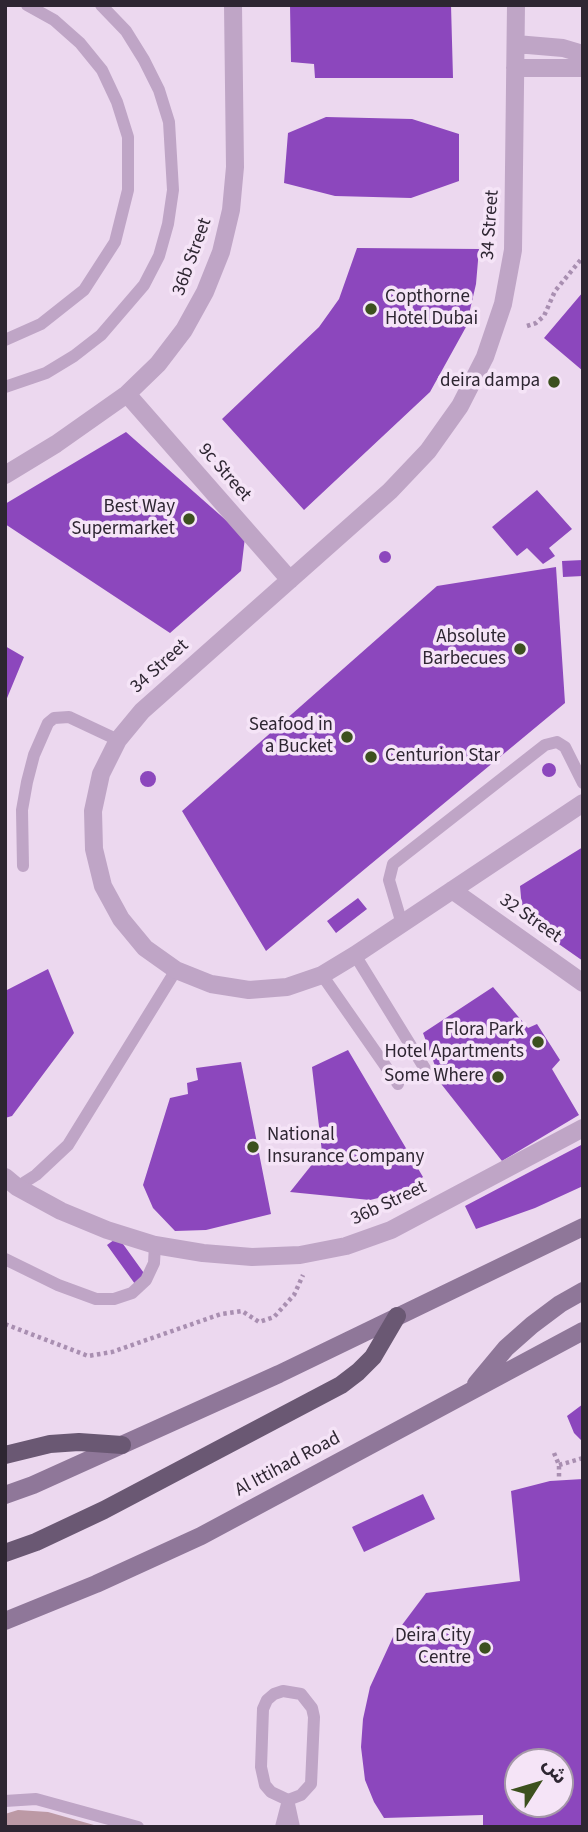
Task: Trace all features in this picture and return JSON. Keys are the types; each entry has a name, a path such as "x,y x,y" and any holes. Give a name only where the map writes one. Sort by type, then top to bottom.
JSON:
{"main road":[{"path":"5,1495 122,1446 279,1374 583,1227"},
{"path":"469,1392 506,1348 532,1325 583,1291"},
{"path":"5,1553 36,1542 104,1510 341,1385 373,1357 397,1316"},
{"name":"Al Ittihad Road","path":"5,1621 159,1556 583,1331"},
{"path":"5,1455 50,1444 79,1441 122,1446"}],"street":[{"name":"36b Street","path":"5,475 56,444 127,394 158,364 184,330 205,292 221,252 231,210 235,167 233,5"},
{"name":"34 Street","path":"516,5 513,250 503,304 485,357 460,406 428,451 390,491 142,710 118,740 101,774 93,811 94,849 103,886 121,919 145,948 176,970 211,984 249,990 287,987 323,975 583,803"},
{"path":"516,44 563,48 583,54"},
{"path":"515,68 583,68"},
{"name":"9c Street","path":"127,394 290,580"},
{"name":"32 Street","path":"452,890 583,983"},
{"name":"36b Street","path":"11,1182 61,1211 107,1230 155,1245 252,1257 299,1255 346,1246 391,1230 583,1128"}],"lane":[{"path":"5,340 41,324 84,290 115,242 128,190 128,137 117,102 102,70 80,43 54,20 27,5"},
{"path":"5,387 46,373 101,335 144,285 159,256 168,224 173,190 169,122 159,90 144,60 126,31 101,5"},
{"path":"23,866 21,838 27,782 34,755 48,723 54,718 69,717 118,740"},
{"path":"402,923 388,880 393,864 534,753 557,741 565,747 583,783"},
{"path":"355,955 427,1072"},
{"path":"11,1182 45,1168 68,1145 176,970"},
{"path":"323,975 398,1084"},
{"path":"5,1259 58,1285 96,1299 114,1299 132,1293 146,1280 153,1263 155,1245"},
{"path":"292,1691 301,1694 312,1708 313,1777 307,1790 288,1800 271,1792 265,1785 261,1767 262,1718 267,1700 274,1694 292,1691"},
{"path":"5,1801 36,1799 138,1827"},
{"path":"281,1827 288,1800"},
{"path":"288,1800 294,1827"}],"path":[{"path":"527,326 544,316 555,291 583,257"},
{"path":"5,1324 88,1356 112,1352 221,1314 242,1311 258,1322 274,1317 294,1295 304,1271"},
{"path":"554,1453 559,1465 559,1480"},
{"path":"559,1465 583,1458"}],"shaded area":[{"path":"18,1810 48,1812 101,1827 5,1827 5,1814"}],"building":[{"path":"290,5 451,5 453,78 315,78 314,64 291,62"},
{"path":"326,117 412,119 459,134 459,181 411,198 335,196 284,183 288,133"},
{"path":"357,248 479,249 476,284 466,327 430,392 304,510 222,419 319,327 339,299"},
{"path":"583,292 583,371 544,338"},
{"path":"126,432 245,537 241,571 170,633 5,524 5,504"},
{"path":"537,490 572,529 549,548 555,556 543,564 527,548 517,556 492,527"},
{"path":"385,551 391,557 385,563 379,557"},
{"path":"583,560 583,576 563,577 562,561"},
{"name":"Centurion Star","path":"556,567 565,703 266,951 182,811 437,586"},
{"path":"5,646 24,657 5,703"},
{"path":"546,763 552,763 556,770 552,777 546,777 542,773 542,767"},
{"path":"148,771 156,779 148,787 140,779"},
{"path":"583,847 583,961 523,919 520,886"},
{"path":"358,898 367,909 336,933 327,921"},
{"path":"48,969 74,1033 12,1116 5,1118 5,991"},
{"name":"Some Where","path":"493,987 528,1028 537,1024 560,1060 552,1069 579,1115 502,1161 442,1085 423,1033"},
{"path":"348,1050 423,1177 403,1192 370,1200 290,1192 322,1152 312,1067"},
{"path":"241,1062 271,1214 206,1230 175,1231 153,1208 143,1185 170,1098 188,1094 187,1083 198,1080 196,1068"},
{"path":"583,1144 583,1186 535,1208 476,1229 465,1206"},
{"path":"118,1237 146,1276 135,1284 107,1245"},
{"path":"583,1404 583,1442 574,1433 567,1416"},
{"name":"Deira City Centre","path":"583,1479 583,1827 483,1827 483,1815 384,1818 365,1780 361,1747 363,1719 370,1687 393,1637 426,1593 520,1581 511,1491 550,1481"},
{"path":"423,1494 435,1519 364,1552 352,1527"}],"place":[{"name":"Copthorne Hotel Dubai","path":"371,309"},
{"name":"deira dampa","path":"554,382"},
{"name":"Best Way Supermarket","path":"189,519"},
{"name":"Absolute Barbecues","path":"520,649"},
{"name":"Seafood in a Bucket","path":"347,737"},
{"name":"Centurion Star","path":"371,757"},
{"name":"Flora Park Hotel Apartments","path":"538,1042"},
{"name":"Some Where","path":"498,1077"},
{"name":"National Insurance Company","path":"253,1147"},
{"name":"Deira City Centre","path":"485,1648"}]}
